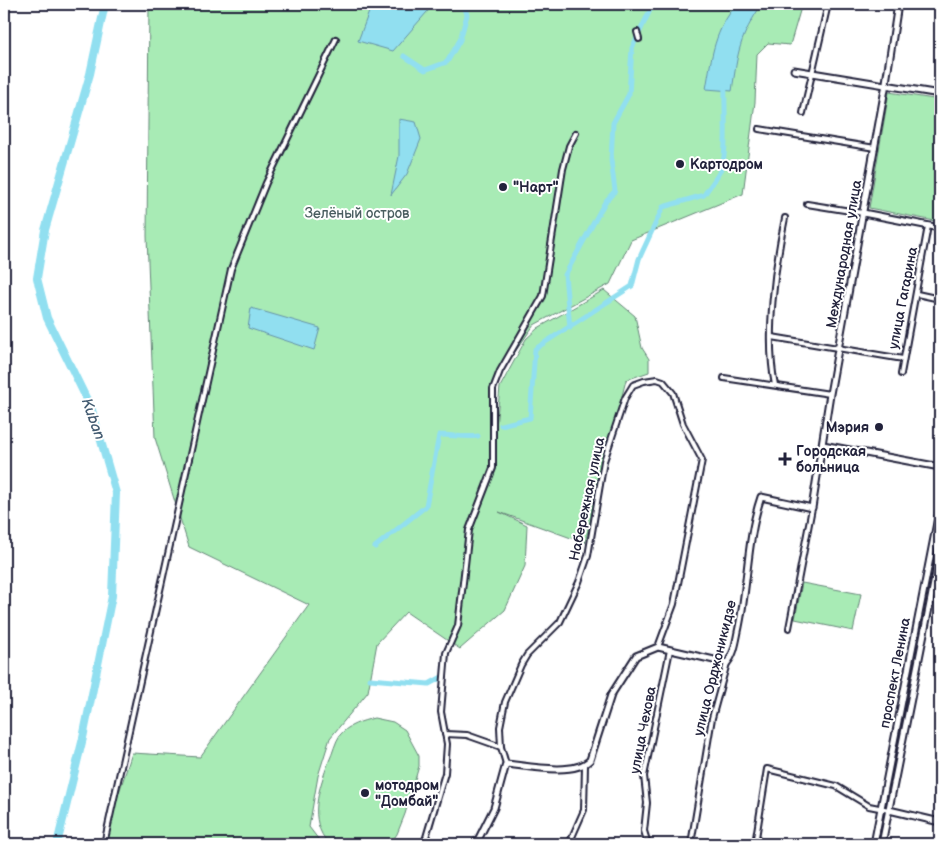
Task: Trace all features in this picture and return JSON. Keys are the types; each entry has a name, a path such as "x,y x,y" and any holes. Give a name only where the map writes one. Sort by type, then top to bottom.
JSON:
{"main road":[{"name":"Международная улица","path":"812,508 838,348 886,85 898,4"},
{"path":"794,70 940,94"},
{"path":"863,213 940,228"},
{"path":"823,445 940,467"},
{"name":"улица Орджоникидзе","path":"727,664 732,657 739,624 755,516 761,497 812,508"},
{"name":"проспект Ленина","path":"874,844 940,507"},
{"name":"проспект Ленина","path":"882,844 940,554"},
{"path":"476,844 494,808 506,764 546,768 585,765 590,760 604,712 622,675 636,656 658,647 727,664"},
{"path":"889,810 940,822"}],"street":[{"path":"803,113 828,4"},
{"path":"637,32 639,39"},
{"path":"104,844 231,269 266,183 336,39"},
{"path":"759,129 875,148"},
{"path":"424,844 445,773 447,757 441,712 446,653 458,626 469,530 493,468 493,389 500,371 543,296 563,169 569,146 576,133"},
{"path":"807,204 863,213"},
{"path":"775,385 770,360 776,275 785,218"},
{"name":"улица Гагарина","path":"901,374 928,226"},
{"path":"917,294 940,299"},
{"path":"772,337 904,359"},
{"path":"724,378 830,394"},
{"name":"Набережная улица","path":"506,764 501,747 500,727 505,702 527,655 560,622 579,582 588,556 604,461 625,398 633,385 657,379 663,381 673,393 683,424 702,460 674,604 658,647"},
{"name":"Международная улица","path":"789,628 812,508"},
{"name":"улица Чехова","path":"648,844 644,831 647,803 644,776 670,650"},
{"name":"улица Орджоникидзе","path":"691,844 712,718 727,664"},
{"path":"445,734 467,735 501,747"},
{"path":"569,844 584,810 585,765"},
{"path":"755,844 767,769 836,786 869,806 889,810"}],"green space":[{"name":"Зелёный остров","path":"149,4 802,4 790,45 768,43 757,54 755,102 743,194 631,240 610,284 534,325 490,387 493,458 500,387 526,339 538,328 604,290 635,316 642,348 649,359 649,372 626,380 585,543 499,512 527,525 525,566 505,610 460,649 406,612 377,643 368,692 330,738 318,776 309,827 322,844 102,844 132,753 200,757 309,605 189,547 155,438 147,236"},
{"path":"889,92 940,100 940,222 869,208"},
{"path":"802,583 861,594 853,631 795,619"},
{"name":"мотодром \"Домбай\"","path":"374,718 393,722 405,730 419,756 419,766 405,814 397,834 390,844 329,844 322,835 318,825 317,814 319,793 325,771 340,735 351,726"}],"water":[{"path":"372,4 434,4 393,51 358,41"},
{"path":"737,4 762,4 744,36 736,65 732,91 706,89 715,44 723,24"},
{"path":"399,119 416,122 421,139 407,174 391,195 399,156"},
{"path":"251,308 320,328 314,350 248,328"}],"waterway":[{"name":"Kuban","path":"57,844 83,738 112,596 116,493 92,410 47,318 37,278 45,230 90,74 105,4"},
{"path":"404,56 425,70 447,62 460,40 467,15 464,4"},
{"path":"570,328 565,275 605,202 615,191 611,160 613,123 629,94 632,48 653,4"},
{"path":"501,425 530,418 535,349 632,286 639,259 663,207 704,195 715,179 723,162 725,85"},
{"path":"375,547 426,506 439,435 478,436"},
{"path":"370,679 429,684 442,677"}],"place":[{"name":"Картодром","path":"680,164"},
{"name":"\"Нарт\"","path":"503,187"},
{"name":"Мэрия","path":"879,427"},
{"name":"Городская больница","path":"785,459"},
{"name":"мотодром \"Домбай\"","path":"365,793"}]}
